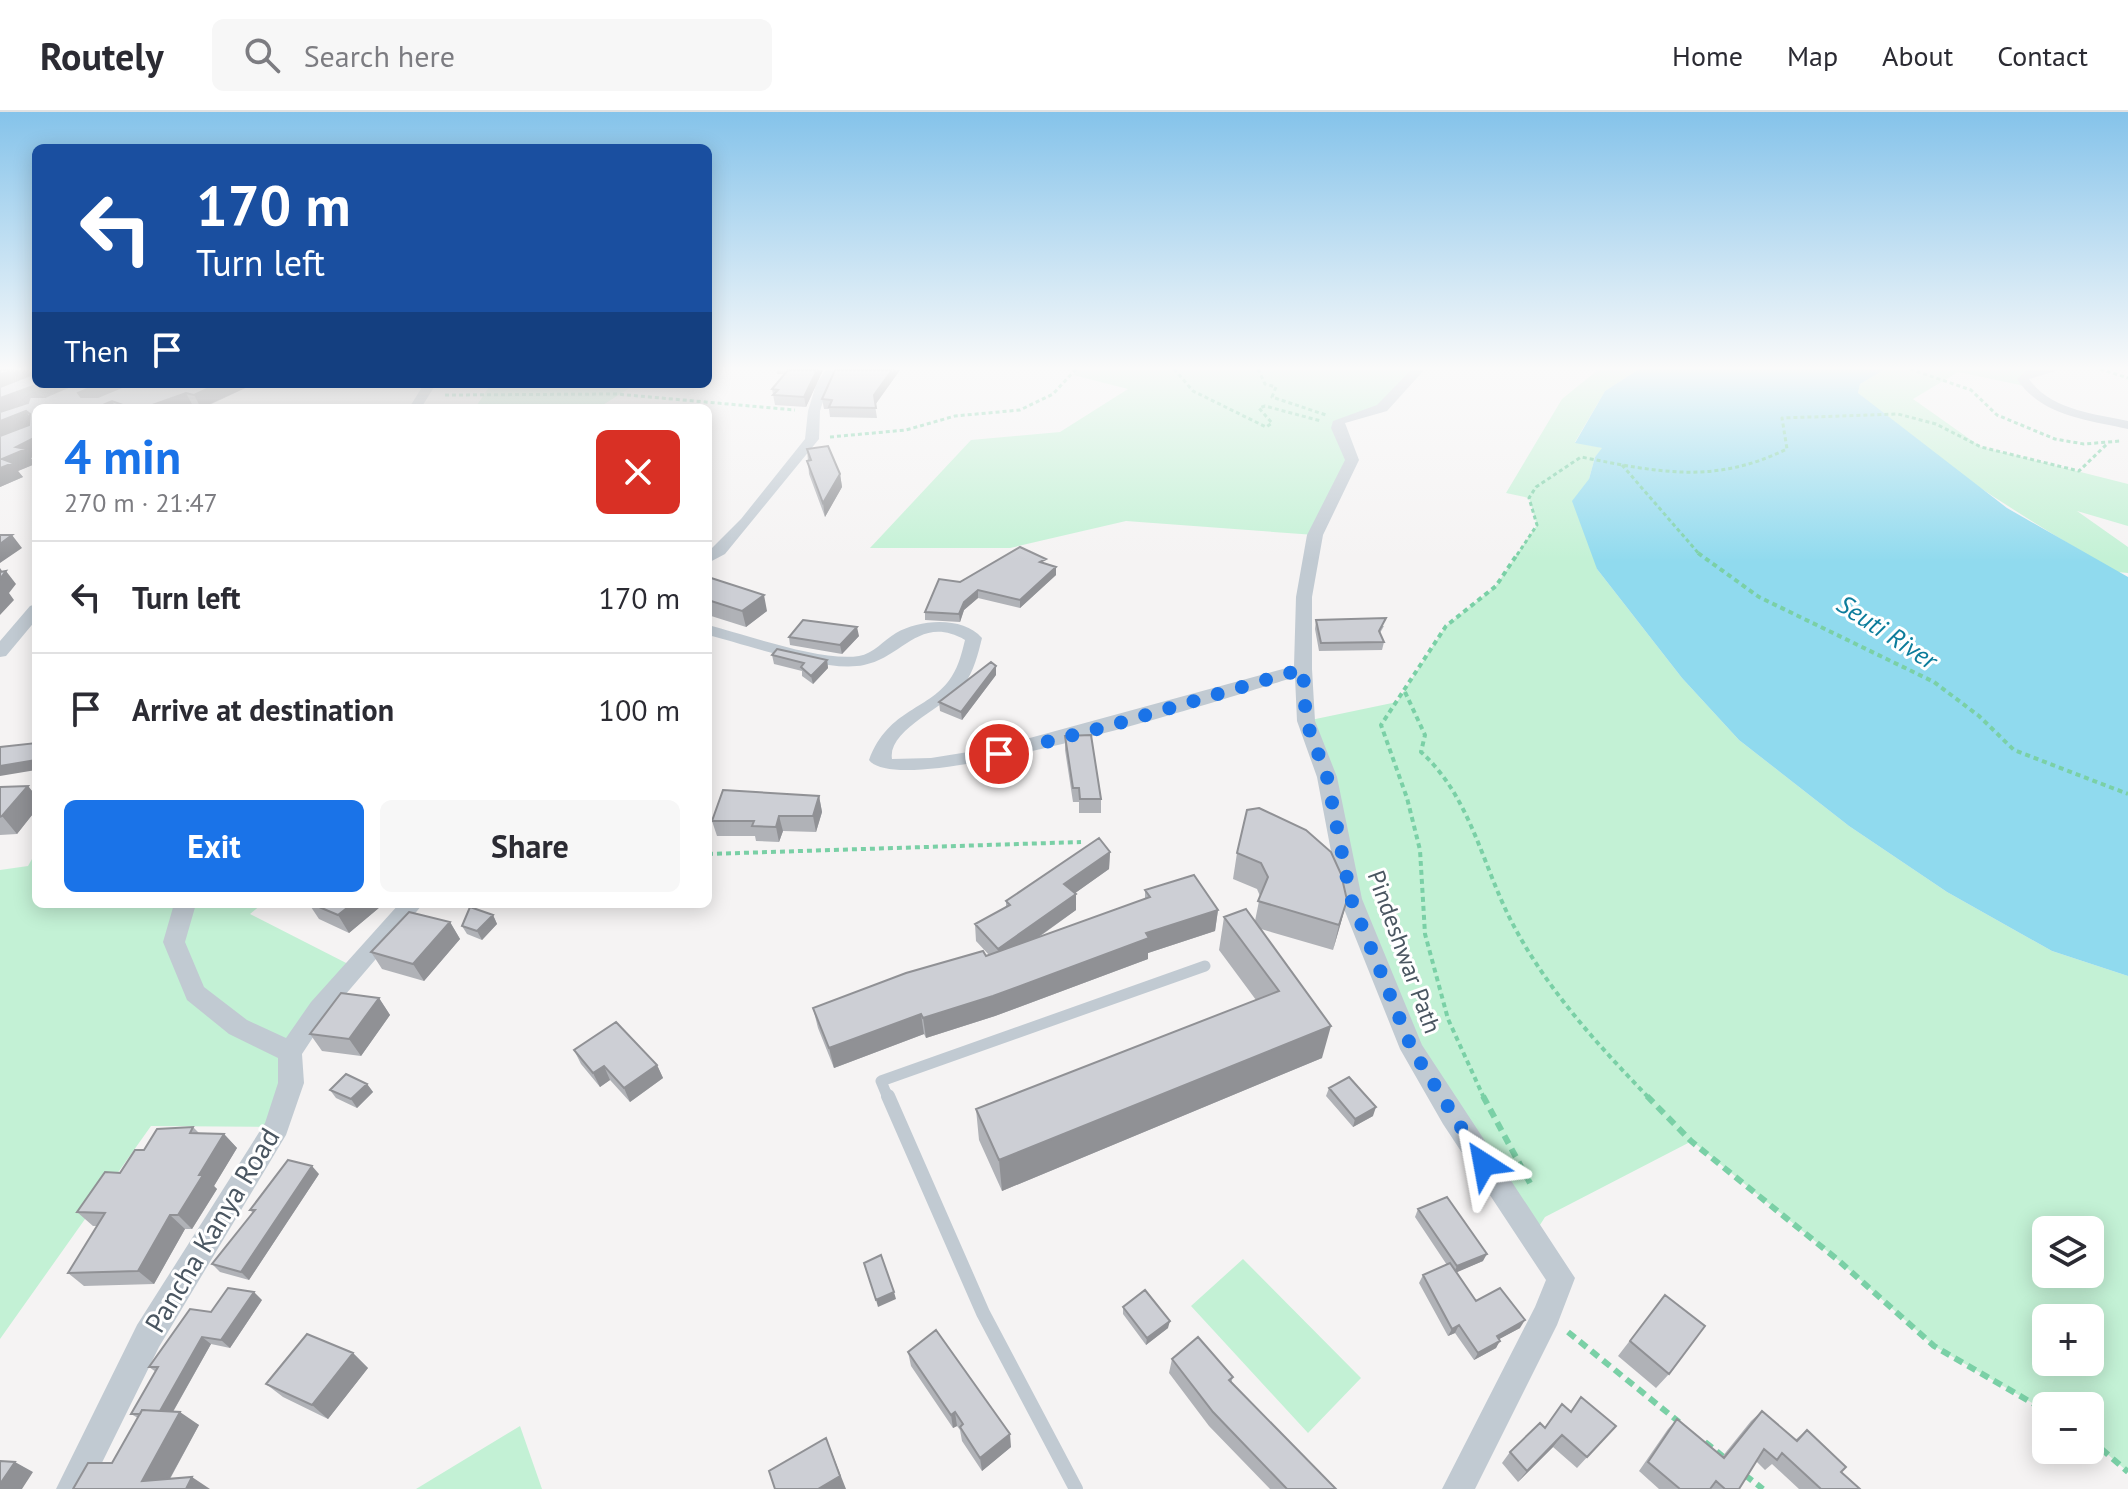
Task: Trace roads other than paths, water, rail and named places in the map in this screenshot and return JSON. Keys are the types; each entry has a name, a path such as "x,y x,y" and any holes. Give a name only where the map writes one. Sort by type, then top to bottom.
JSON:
{"street":[{"path":"712,556 746,522 812,439 812,433"},
{"name":"Pindeshwar Path","path":"1341,433 1352,460 1315,535 1304,597 1303,669 1306,721 1327,777 1351,899 1412,1049 1452,1116 1561,1278 1547,1315 1458,1489"},
{"path":"0,652 32,614"},
{"path":"712,631 836,659 861,661 883,651 905,635 930,628 961,629 974,638 956,683 899,726 883,745 879,760 888,765 954,764 999,754 1122,723 1303,669"},
{"path":"184,908 174,942 195,993 238,1027 290,1052 319,1009 408,908"},
{"name":"Pancha Kanya Road","path":"72,1489 148,1336 277,1127 291,1083 290,1052"}],"lane":[{"path":"1076,1489 983,1313 881,1081 1205,966"}],"water":[{"name":"Seuti River","path":"1581,433 1910,433 2007,508 2128,577 2128,976 2052,951 1947,892 1849,826 1739,740 1682,678 1597,569 1572,501 1589,479 1595,457 1602,448 1575,443"}]}
